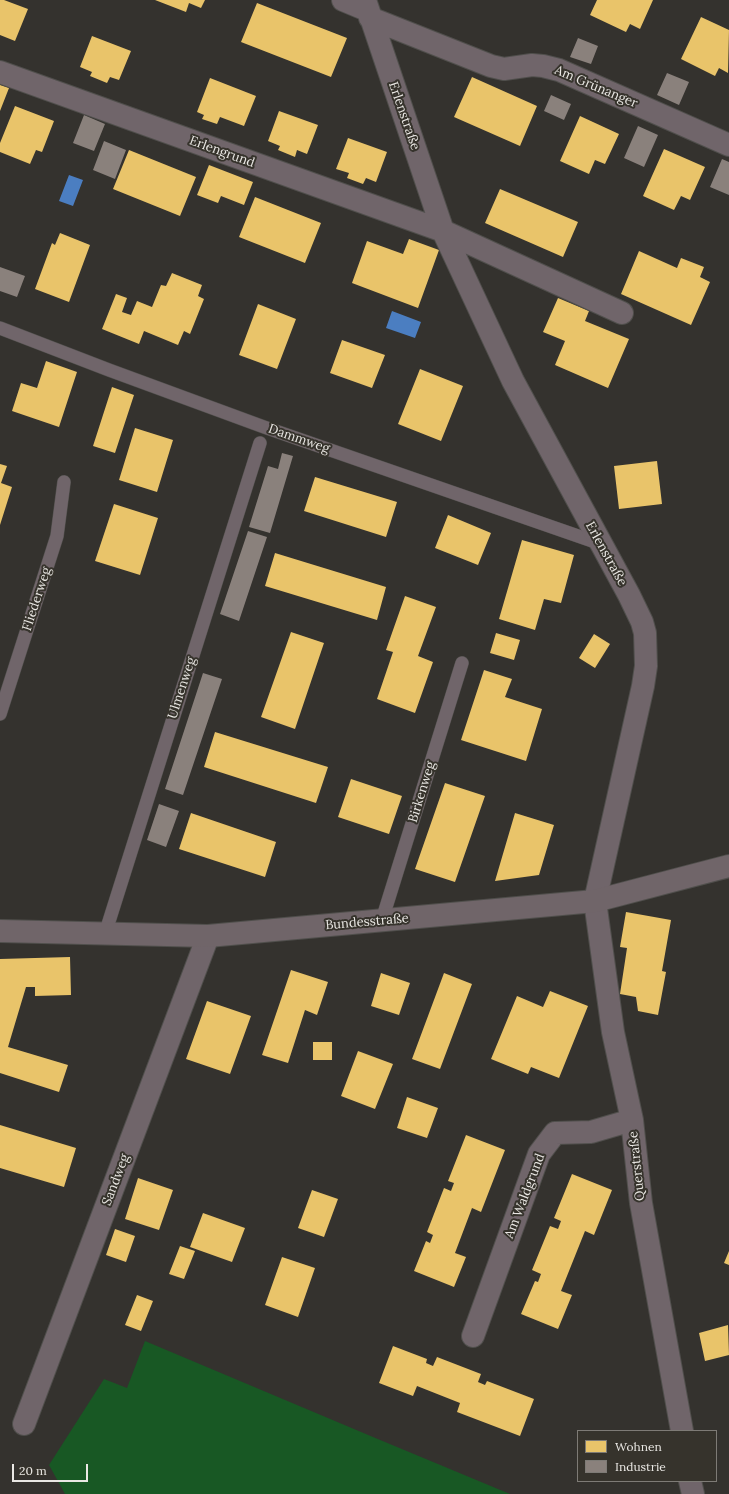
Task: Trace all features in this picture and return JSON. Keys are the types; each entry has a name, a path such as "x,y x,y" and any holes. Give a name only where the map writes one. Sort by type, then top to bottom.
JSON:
{"main road":[{"name":"Bundesstraße","path":"0,931 208,936 595,901 729,866"}],"street":[{"path":"343,0 367,9"},
{"name":"Am Grünanger","path":"367,9 491,66 504,69 538,66 559,70 729,145"},
{"name":"Erlenstraße","path":"367,9 443,231 513,381 618,575 642,622 645,633 646,666 643,686 595,901"},
{"name":"Erlengrund","path":"0,72 443,231"},
{"path":"443,231 622,313"},
{"name":"Querstraße","path":"595,901 613,1032 632,1120 641,1203 682,1430"},
{"name":"Sandweg","path":"24,1424 208,936"},
{"name":"Am Waldgrund","path":"473,1336 539,1154 555,1133 591,1132 632,1120"},
{"path":"690,1482 693,1494"}],"lane":[{"name":"Dammweg","path":"0,328 109,370 264,426 601,544"},
{"name":"Ulmenweg","path":"105,934 260,443"},
{"name":"Fliederweg","path":"0,714 57,536 64,482"},
{"name":"Birkenweg","path":"382,920 462,663"}],"green space":[{"path":"145,1341 510,1494 65,1494 49,1465 104,1379 127,1388"}],"water":[{"path":"69,175 83,180 73,206 59,201"},
{"path":"392,311 421,322 415,338 386,328"}],"building: Wohnen":[{"path":"0,0 4,0 28,9 15,41 0,35"},
{"path":"155,0 205,0 201,8 189,3 186,12"},
{"path":"597,0 653,0 640,29 630,24 626,32 590,15"},
{"path":"257,3 347,38 331,77 241,42"},
{"path":"701,17 729,30 728,73 719,68 715,76 681,59"},
{"path":"92,36 131,51 119,80 110,77 107,83 90,76 92,72 80,67"},
{"path":"472,77 537,106 520,146 454,117"},
{"path":"210,78 256,96 244,126 220,117 217,124 202,119 204,115 197,112"},
{"path":"0,85 9,88 0,111"},
{"path":"15,106 54,121 42,152 36,150 30,164 0,152 0,143"},
{"path":"279,111 318,125 307,154 297,150 295,157 278,150 280,146 268,141"},
{"path":"580,116 619,134 605,164 595,160 589,174 560,161"},
{"path":"348,138 387,152 376,182 366,178 363,184 347,178 349,173 336,169"},
{"path":"664,149 705,167 690,200 681,196 674,210 643,196"},
{"path":"129,150 196,177 180,216 113,189"},
{"path":"209,165 253,182 244,205 221,196 218,203 197,195"},
{"path":"500,189 578,222 563,257 485,223"},
{"path":"255,197 321,223 305,263 239,237"},
{"path":"60,233 90,245 69,302 35,289 52,243 55,245"},
{"path":"409,239 439,250 418,308 352,283 367,241 403,254"},
{"path":"639,251 677,268 681,258 704,267 700,277 710,282 691,325 621,294"},
{"path":"172,273 202,285 198,296 204,299 190,334 184,331 178,345 144,331 139,344 102,329 116,294 127,298 122,312 131,315 137,301 152,307 161,285 166,286"},
{"path":"558,298 589,311 585,321 629,339 608,388 555,365 565,341 543,332"},
{"path":"258,304 296,319 277,369 239,355"},
{"path":"342,340 385,355 372,388 330,373"},
{"path":"46,361 77,372 59,427 12,411 21,383 37,388"},
{"path":"420,369 463,386 441,441 398,424"},
{"path":"112,387 134,395 115,453 93,446"},
{"path":"135,428 173,440 157,492 119,480"},
{"path":"657,461 662,504 619,509 614,466"},
{"path":"0,464 7,466 1,483 12,487 0,525"},
{"path":"315,477 397,502 386,537 304,511"},
{"path":"114,504 158,518 140,575 95,561"},
{"path":"448,515 491,533 478,565 435,548"},
{"path":"522,540 574,555 561,603 544,599 535,630 499,619"},
{"path":"275,553 386,587 377,620 265,586"},
{"path":"405,596 436,607 418,656 433,662 415,713 377,699 393,652 386,650"},
{"path":"291,632 324,643 295,729 261,717"},
{"path":"496,633 520,640 514,660 490,653"},
{"path":"594,634 610,644 595,668 579,658"},
{"path":"484,670 512,679 505,697 542,709 526,761 461,740"},
{"path":"215,732 328,767 316,803 204,767"},
{"path":"351,779 402,796 389,834 338,817"},
{"path":"445,783 485,796 455,882 415,869"},
{"path":"191,813 276,842 265,877 179,849"},
{"path":"515,813 554,825 539,875 495,881"},
{"path":"626,912 671,920 662,971 666,972 658,1015 638,1011 636,997 620,994 627,948 620,947"},
{"path":"70,957 71,995 35,996 35,987 26,987 8,1047 68,1065 59,1092 0,1073 0,959"},
{"path":"291,970 328,982 317,1015 305,1010 288,1063 262,1055"},
{"path":"381,973 410,983 399,1015 371,1006"},
{"path":"444,973 472,984 440,1069 412,1059"},
{"path":"550,991 588,1006 559,1078 531,1067 528,1074 491,1059 517,996 543,1007"},
{"path":"207,1001 251,1016 230,1074 186,1059"},
{"path":"313,1042 332,1042 332,1060 313,1060"},
{"path":"358,1051 393,1064 375,1109 341,1096"},
{"path":"407,1097 438,1108 427,1138 397,1128"},
{"path":"0,1125 76,1148 64,1187 0,1168"},
{"path":"466,1135 505,1150 481,1212 472,1208 455,1253 466,1257 454,1287 414,1271 426,1241 430,1243 433,1235 427,1232 444,1188 451,1191 454,1183 448,1181"},
{"path":"572,1174 612,1190 594,1235 585,1231 561,1291 572,1295 558,1329 521,1314 535,1281 538,1282 541,1274 532,1270 550,1226 558,1229 561,1221 554,1218"},
{"path":"138,1178 173,1190 159,1230 125,1219"},
{"path":"312,1190 338,1199 324,1237 298,1228"},
{"path":"203,1213 245,1228 232,1262 190,1247"},
{"path":"115,1229 135,1236 126,1262 106,1255"},
{"path":"180,1246 195,1251 184,1279 169,1274"},
{"path":"729,1251 729,1265 724,1263"},
{"path":"282,1257 315,1268 298,1317 265,1305"},
{"path":"137,1295 153,1301 141,1331 125,1325"},
{"path":"728,1325 729,1355 705,1361 699,1333"},
{"path":"393,1346 427,1359 426,1363 433,1366 437,1357 481,1374 478,1382 485,1385 487,1381 534,1399 520,1436 457,1412 460,1403 417,1386 413,1396 379,1383"}],"building: Industrie":[{"path":"578,38 598,46 591,64 570,57"},
{"path":"667,73 689,82 679,105 657,95"},
{"path":"551,95 571,104 564,120 544,111"},
{"path":"84,115 105,124 94,151 73,143"},
{"path":"638,126 658,135 644,167 624,158"},
{"path":"104,141 126,150 115,179 93,170"},
{"path":"722,159 729,162 729,195 710,187"},
{"path":"0,267 25,276 17,297 0,291"},
{"path":"282,453 293,456 270,533 249,527 268,466 278,469"},
{"path":"248,531 267,537 239,621 220,614"},
{"path":"203,673 222,679 183,795 165,789"},
{"path":"159,804 179,811 166,847 147,840"}]}
